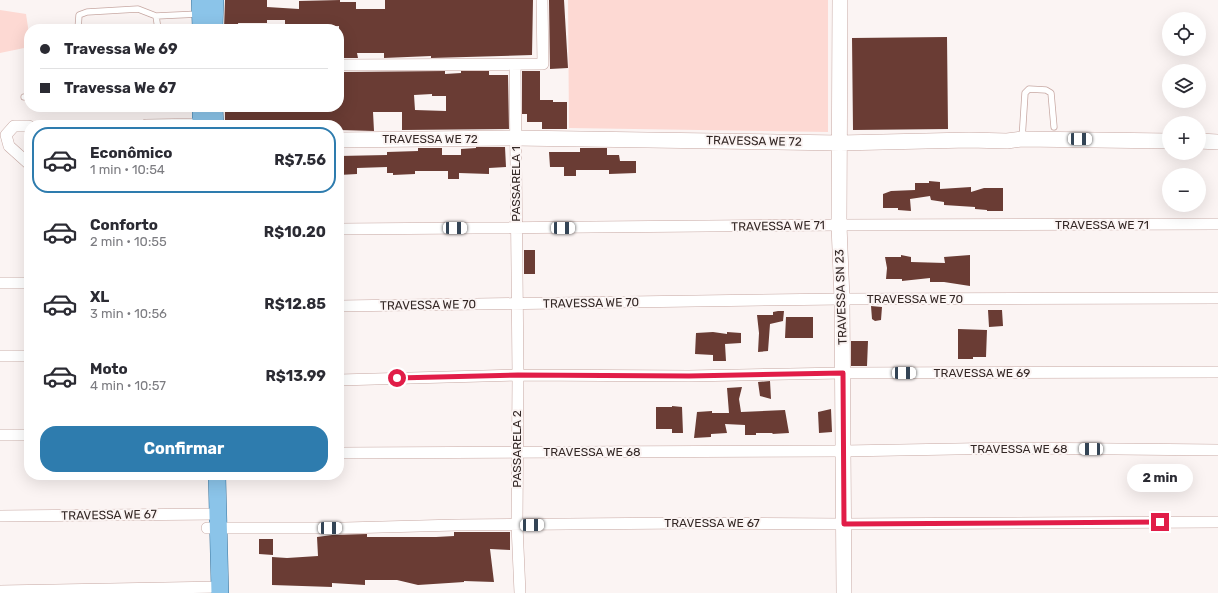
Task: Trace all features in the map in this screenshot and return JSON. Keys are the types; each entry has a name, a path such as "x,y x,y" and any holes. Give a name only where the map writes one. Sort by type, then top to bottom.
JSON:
{"main road":[{"path":"214,24 215,0"},
{"name":"TRAVESSA SN 23","path":"840,0 839,225 843,373 844,593"},
{"name":"TRAVESSA WE 72","path":"344,140 515,138 840,143 969,140 1007,141 1022,138 1162,141"},
{"path":"1206,141 1218,142"},
{"path":"207,480 212,521 214,590"},
{"path":"212,521 216,480"}],"street":[{"path":"344,65 543,64 542,0"},
{"name":"PASSARELA 1","path":"514,64 516,304"},
{"path":"24,126 14,126 6,135 9,146 24,160"},
{"name":"TRAVESSA WE 71","path":"344,229 1218,224"},
{"path":"0,283 24,283"},
{"name":"TRAVESSA WE 70","path":"344,306 842,300 1218,298"},
{"name":"PASSARELA 2","path":"516,304 518,375 517,525 520,593"},
{"path":"0,356 24,356"},
{"name":"TRAVESSA WE 69","path":"344,380 518,375 689,376 843,373 1218,372"},
{"path":"0,435 24,435"},
{"name":"TRAVESSA WE 68","path":"344,453 844,451 1011,448 1218,450"},
{"name":"TRAVESSA WE 67","path":"0,516 212,521 329,528 688,523 844,524 1218,522"},
{"path":"0,591 214,590"}],"lane":[{"path":"78,24 79,15 87,12 138,10 156,16 201,14"},
{"path":"156,16 157,24"},
{"path":"1022,138 1024,93 1028,89 1046,90 1051,93 1054,127"}],"shaded area":[{"path":"568,0 828,0 828,132 569,128"},
{"path":"0,10 26,14 28,24 24,24 24,48 0,53"}],"building":[{"path":"225,0 267,0 267,7 299,9 299,1 340,0 340,2 356,2 356,9 385,9 385,0 533,0 532,55 384,58 384,53 357,53 358,58 344,58 344,24 285,24 285,20 267,20 267,23 224,24"},
{"path":"549,0 564,0 568,68 550,69"},
{"path":"947,37 948,129 853,130 852,38"},
{"path":"445,71 445,74 461,73 461,71 489,71 489,75 508,75 509,129 402,130 402,112 373,112 374,131 344,130 344,120 225,120 225,112 344,112 344,73","holes":["432,94 432,96 446,96 446,111 415,110 414,95"]},
{"path":"522,71 540,71 540,100 567,102 567,129 542,129 542,122 527,122 527,114 522,114"},
{"path":"505,147 506,167 489,168 489,174 459,173 459,179 448,179 448,171 415,171 415,174 393,175 393,173 387,173 387,167 357,168 357,174 344,175 344,156 387,155 387,152 418,151 418,148 442,148 442,155 461,155 461,149"},
{"path":"580,148 607,148 607,155 619,155 620,161 636,161 636,173 609,174 609,170 576,170 576,176 564,176 564,167 550,167 549,152 580,152"},
{"path":"929,181 940,182 940,189 971,187 971,192 984,188 1003,188 1003,211 987,211 975,209 975,207 944,205 944,202 931,200 930,196 910,199 911,211 898,210 898,208 883,208 883,194 891,191 915,190 915,183 929,183"},
{"path":"524,250 535,250 535,274 524,274"},
{"path":"901,255 911,257 911,262 945,263 944,257 970,255 970,286 944,282 930,282 930,278 902,281 902,279 886,279 887,268 885,257 901,257"},
{"path":"871,306 882,307 881,320 875,321 872,319"},
{"path":"988,310 1002,310 1003,326 989,327"},
{"path":"784,311 783,321 770,324 768,351 758,352 759,333 757,315 773,315 773,312"},
{"path":"786,317 813,317 813,338 785,338"},
{"path":"958,329 987,330 986,357 958,359"},
{"path":"713,332 727,334 727,332 741,333 741,343 725,344 726,361 713,361 713,355 695,354 696,333"},
{"path":"851,341 868,341 867,366 851,366"},
{"path":"770,381 771,399 760,396 758,382"},
{"path":"742,387 739,399 741,412 785,410 789,433 756,433 756,435 745,435 745,425 725,424 727,433 711,434 711,437 694,438 697,412 712,411 712,413 729,413 727,388"},
{"path":"656,407 682,407 683,433 672,433 672,429 656,429"},
{"path":"831,409 832,432 819,433 818,412"},
{"path":"454,532 510,532 510,550 490,549 494,582 464,581 418,585 397,580 365,580 365,585 332,583 332,587 272,585 272,557 287,558 318,556 317,537 367,534 367,537 436,537 454,536"},
{"path":"259,539 273,539 273,555 259,554"}],"route":[{"path":"397,378 518,375 689,376 843,373 844,524 1160,522"}]}
